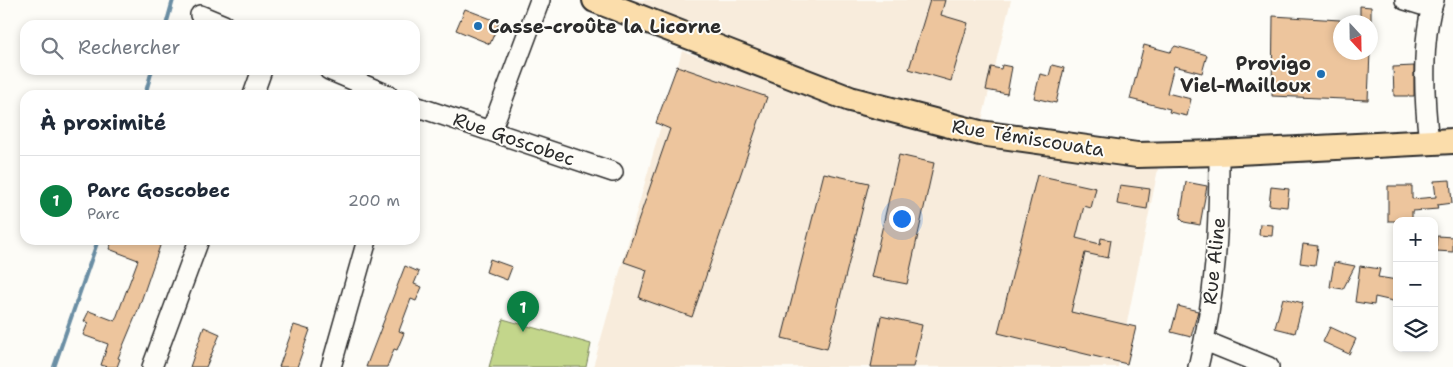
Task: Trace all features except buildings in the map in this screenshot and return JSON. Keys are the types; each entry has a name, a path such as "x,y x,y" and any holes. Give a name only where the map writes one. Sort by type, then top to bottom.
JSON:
{"main road":[{"name":"Rue Témiscouata","path":"595,0 850,99 980,133 1137,155 1219,153 1453,141"}],"street":[{"path":"491,131 540,0"},
{"path":"1405,0 1432,4 1426,80 1429,142"},
{"path":"200,15 212,20"},
{"path":"255,90 260,75"},
{"path":"341,75 376,90"},
{"name":"Rue Goscobec","path":"420,108 613,172"},
{"name":"Rue Aline","path":"1198,367 1205,341 1219,219 1219,153"},
{"path":"152,367 197,245"},
{"path":"331,367 367,245"},
{"path":"1205,341 1269,367"}],"shaded area":[{"path":"625,0 1011,0 982,120 855,88"},
{"path":"682,51 861,109 922,131 991,148 1159,164 1118,367 593,367"}],"green space":[{"path":"503,319 591,344 586,367 489,367"}],"waterway":[{"path":"167,20 173,0"},
{"path":"146,90 151,75"},
{"path":"54,367 96,245"}],"place":[{"name":"Casse-croûte la Licorne","path":"478,26"},
{"name":"Provigo Viel-Mailloux","path":"1321,74"},
{"name":"Parc Goscobec","path":"523,332"}]}
